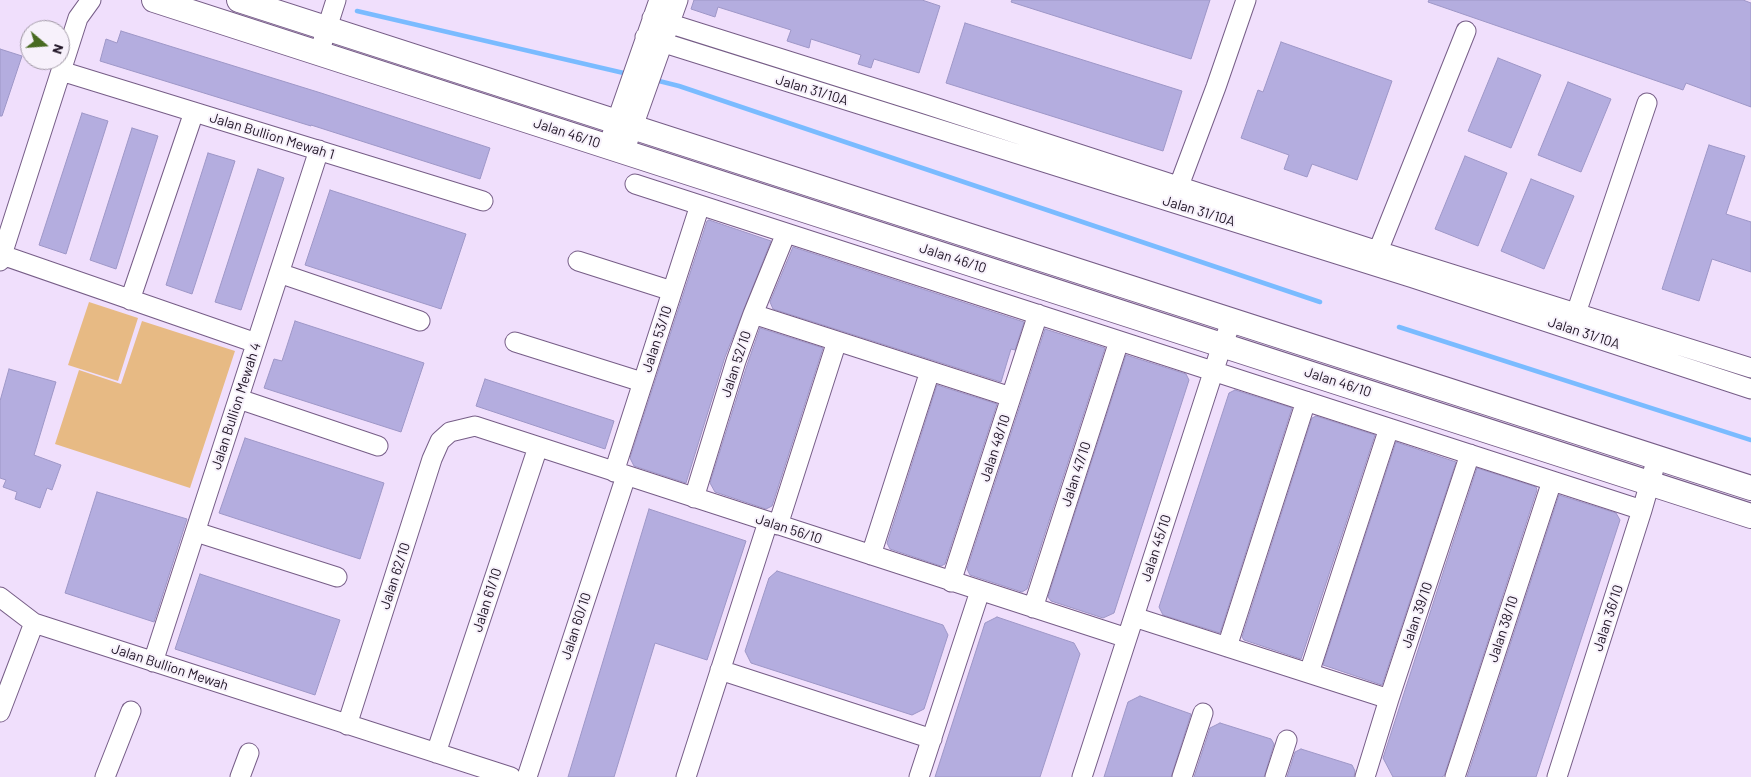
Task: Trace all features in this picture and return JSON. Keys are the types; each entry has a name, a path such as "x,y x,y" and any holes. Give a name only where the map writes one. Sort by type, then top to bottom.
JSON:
{"main road":[{"name":"Jalan 46/10","path":"154,0 1751,516"},
{"name":"Jalan 46/10","path":"240,0 1751,488"}],"street":[{"path":"91,0 78,9 61,71 1,258 256,343"},
{"path":"319,53 336,0"},
{"path":"658,0 660,21"},
{"path":"616,149 660,21 678,0"},
{"path":"1176,195 1246,0"},
{"name":"Jalan 31/10A","path":"660,21 925,104 1176,195 1574,321 1751,368"},
{"path":"1378,251 1466,31"},
{"name":"Jalan 31/10A","path":"653,40 1176,195 1378,251 1574,321 1751,389"},
{"name":"Jalan Bullion Mewah 1","path":"61,71 484,201"},
{"path":"1574,321 1647,103"},
{"path":"130,300 194,112"},
{"name":"Jalan Bullion Mewah 4","path":"153,662 319,150"},
{"name":"Jalan 46/10","path":"635,184 1642,510"},
{"name":"Jalan 53/10","path":"620,474 642,382 700,205"},
{"name":"Jalan 52/10","path":"694,498 736,361 786,233"},
{"path":"578,261 672,291"},
{"path":"279,273 420,321"},
{"path":"753,314 1011,397"},
{"name":"Jalan 48/10","path":"951,582 1038,314"},
{"name":"Jalan 45/10","path":"1082,777 1222,345 1232,320"},
{"path":"686,777 720,670 838,341"},
{"name":"Jalan 47/10","path":"1033,608 1119,341"},
{"path":"515,342 642,382"},
{"path":"871,555 930,371"},
{"path":"239,399 378,446"},
{"path":"1227,647 1306,401"},
{"name":"Jalan 56/10","path":"450,432 475,426 1127,638"},
{"path":"1309,673 1389,428"},
{"name":"Jalan 62/10","path":"347,725 432,458 440,442 450,432"},
{"name":"Jalan 61/10","path":"436,753 538,447"},
{"name":"Jalan 39/10","path":"1365,777 1388,699 1470,454"},
{"name":"Jalan 36/10","path":"1557,777 1657,458"},
{"name":"Jalan 60/10","path":"528,777 620,474"},
{"name":"Jalan 38/10","path":"1455,777 1552,481"},
{"path":"196,532 337,577"},
{"path":"919,777 980,591"},
{"name":"Jalan Bullion Mewah","path":"0,597 34,623 511,777"},
{"path":"1134,617 1388,699"},
{"path":"0,712 34,623"},
{"path":"720,670 932,738"},
{"path":"105,777 131,711"},
{"path":"1182,777 1203,713"},
{"path":"1275,777 1286,740"},
{"path":"240,777 249,753"}],"shaded area":[{"path":"89,302 138,318 118,381 68,365"},
{"path":"142,321 235,351 190,488 55,444 79,370 121,384"}],"building":[{"path":"694,0 922,0 940,6 919,73 874,59 871,68 858,64 861,55 811,39 809,48 787,41 791,30 718,7 715,17 691,9"},
{"path":"1012,0 1210,0 1191,59 1011,2"},
{"path":"1429,0 1743,0 1751,3 1751,107 1686,83 1683,90 1428,2"},
{"path":"965,23 1182,91 1163,151 946,83"},
{"path":"121,31 490,148 480,179 100,61 106,39 117,43"},
{"path":"1281,42 1392,81 1357,180 1312,164 1307,177 1284,169 1289,155 1241,138 1258,90 1263,92"},
{"path":"0,49 20,55 20,62 2,116 0,116"},
{"path":"1498,58 1541,75 1511,148 1468,131"},
{"path":"1568,82 1611,99 1581,172 1538,155"},
{"path":"82,113 108,121 66,254 39,245"},
{"path":"132,128 158,136 116,269 90,260"},
{"path":"1709,145 1745,156 1726,214 1751,222 1751,272 1712,259 1699,301 1662,289"},
{"path":"208,153 235,161 192,294 166,285"},
{"path":"1465,156 1507,173 1478,246 1435,229"},
{"path":"258,169 284,178 241,310 215,302"},
{"path":"1531,179 1574,196 1544,269 1501,251"},
{"path":"330,190 466,234 441,309 305,265"},
{"path":"709,220 771,241 725,357 686,483 634,466 630,458 707,221"},
{"path":"793,247 1024,322 1015,350 1011,349 1001,382 773,309 770,302"},
{"path":"295,321 424,363 401,432 264,388 274,359 282,361"},
{"path":"760,328 823,348 772,506 766,509 715,492 710,483"},
{"path":"1045,329 1105,348 1027,589 1022,592 970,575 967,569"},
{"path":"1126,355 1186,374 1189,380 1114,613 1103,618 1051,601 1048,597"},
{"path":"9,369 56,382 34,455 61,465 52,490 47,488 40,508 15,499 17,492 3,487 6,480 0,478 0,401"},
{"path":"485,379 614,421 605,449 476,406"},
{"path":"937,385 997,404 945,564 941,566 890,549 887,543"},
{"path":"1235,390 1292,408 1220,633 1163,615 1159,607 1229,393"},
{"path":"1316,416 1375,435 1301,659 1244,640 1242,637 1312,418"},
{"path":"245,438 384,483 360,559 219,513"},
{"path":"1396,442 1456,462 1382,685 1323,665"},
{"path":"1477,468 1536,487 1537,490 1444,776 1393,777 1383,758"},
{"path":"97,492 187,519 154,622 65,593"},
{"path":"1559,495 1616,513 1620,520 1536,777 1467,777"},
{"path":"649,509 746,541 707,660 655,643 614,777 568,777"},
{"path":"777,571 943,625 948,635 924,709 912,715 751,663 745,651 769,578"},
{"path":"200,574 340,620 315,695 175,649"},
{"path":"997,617 1074,643 1080,654 1040,777 935,777 985,623"},
{"path":"1140,696 1191,714 1171,777 1104,777 1128,702"},
{"path":"1220,723 1271,739 1274,744 1264,777 1194,777 1210,728"},
{"path":"1301,749 1352,765 1355,771 1354,777 1287,777 1295,752"}],"waterway":[{"path":"357,11 628,74"},
{"path":"655,80 679,86 1320,302"},
{"path":"1399,327 1751,440"}]}
